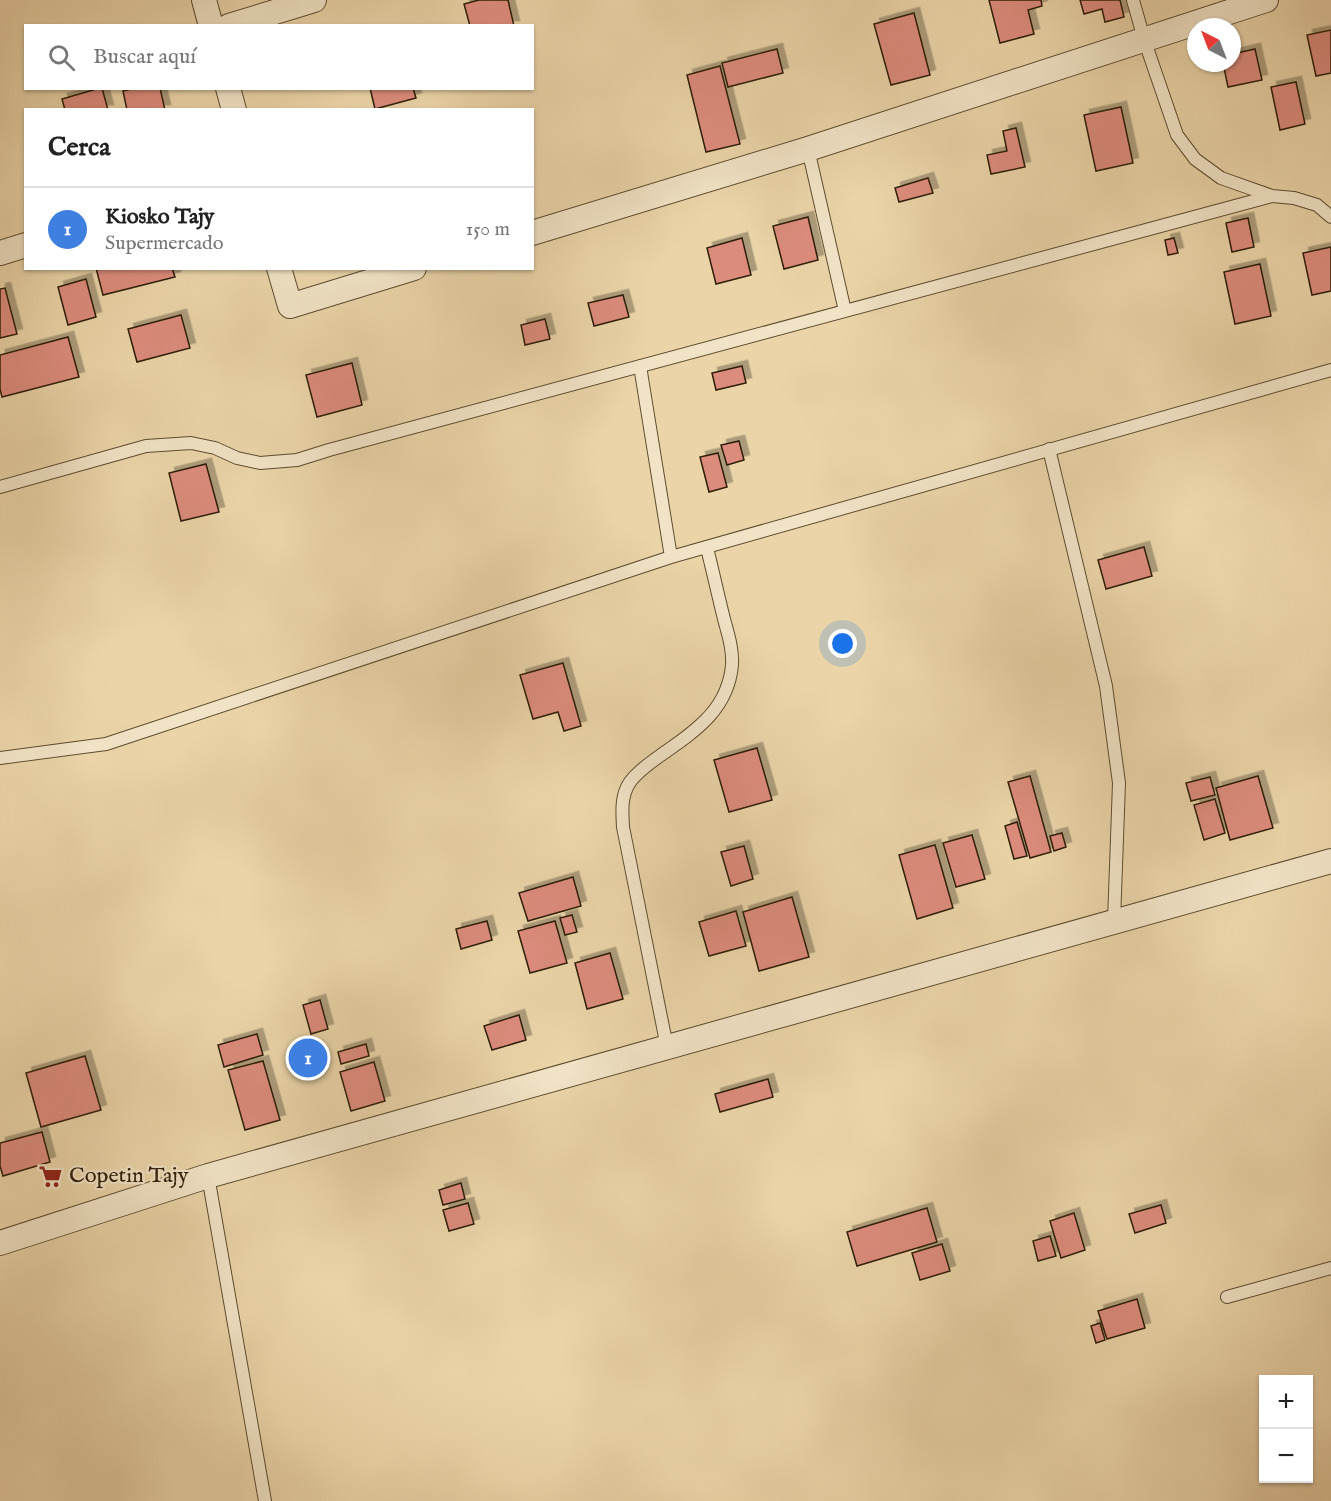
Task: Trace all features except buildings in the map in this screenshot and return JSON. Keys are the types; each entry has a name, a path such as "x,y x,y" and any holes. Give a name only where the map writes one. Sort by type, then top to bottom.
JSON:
{"street":[{"path":"204,0 210,24"},
{"path":"236,24 314,0"},
{"path":"534,231 808,149 1266,0"},
{"path":"229,90 233,108"},
{"path":"0,253 24,246"},
{"path":"280,270 290,306 407,270"},
{"path":"0,1243 208,1176 1331,861"}],"lane":[{"path":"1133,0 1177,135 1195,159 1221,178 1272,196 1294,198 1317,206 1331,217"},
{"path":"808,149 845,311"},
{"path":"0,487 146,446 191,443 215,448 237,458 260,463 297,460 1272,196"},
{"path":"640,366 671,557"},
{"path":"0,758 106,744 671,557 1331,370"},
{"path":"1049,449 1106,686 1119,783 1114,921"},
{"path":"667,1047 623,826 622,808 630,782 651,762 707,720 719,706 726,691 732,665 731,647 707,548"},
{"path":"208,1176 265,1501"},
{"path":"1227,1297 1331,1268"}],"place":[{"name":"Kiosko Tajy","path":"308,1058"},
{"name":"Copetin Tajy","path":"51,1176"}]}
